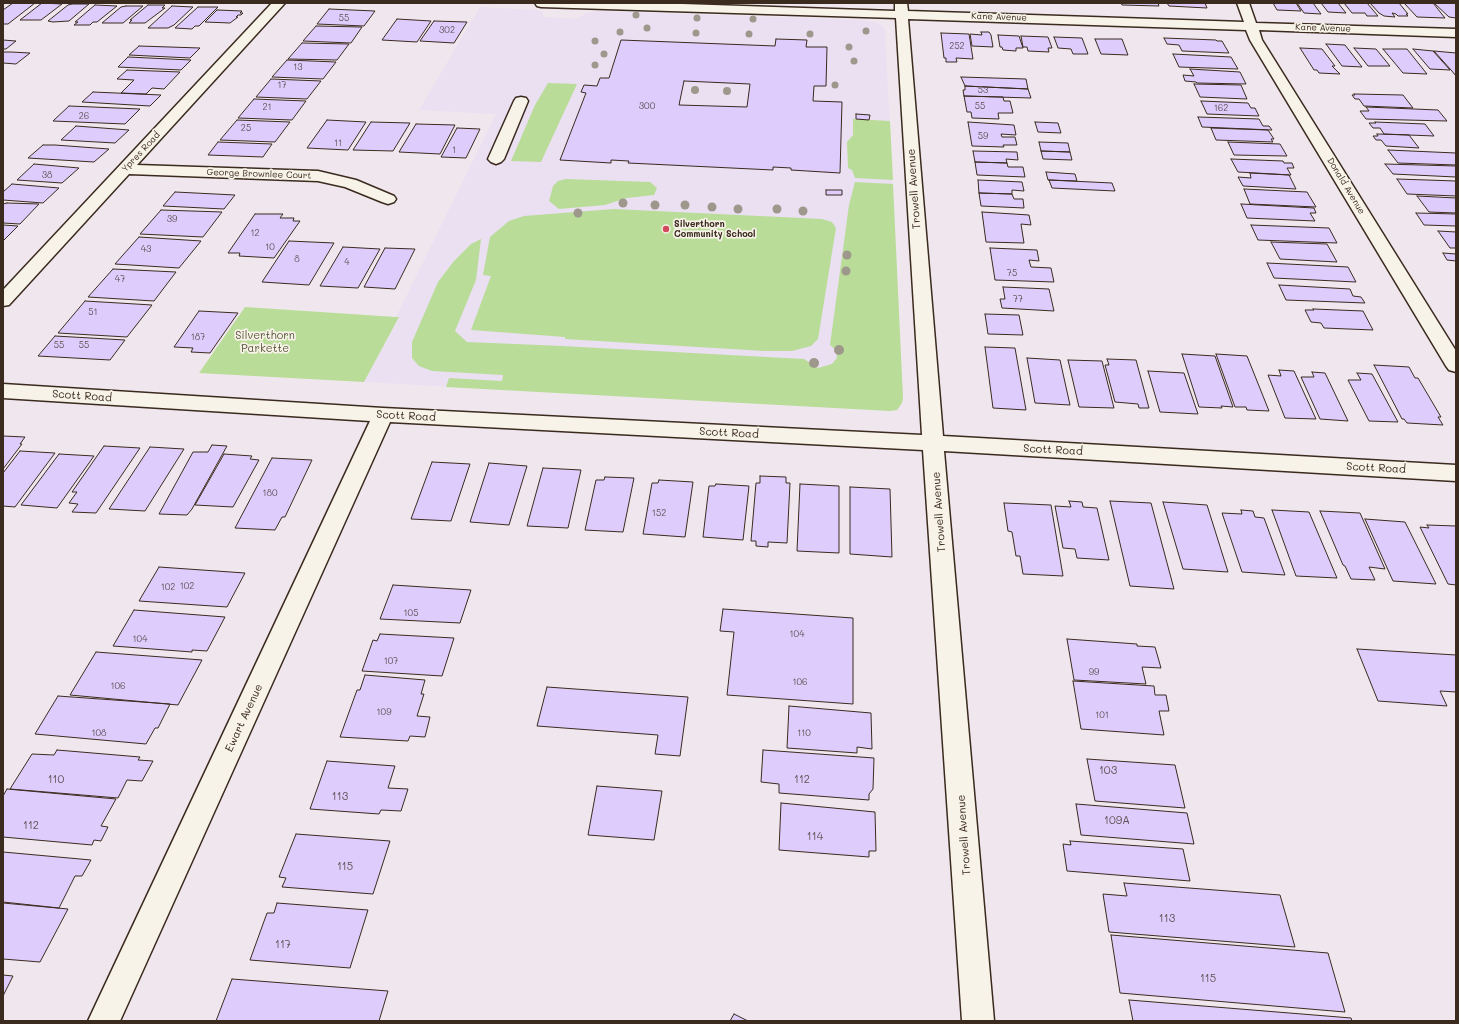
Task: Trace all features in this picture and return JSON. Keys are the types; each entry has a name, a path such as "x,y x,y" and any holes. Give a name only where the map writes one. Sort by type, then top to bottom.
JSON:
{"street":[{"name":"Ypres Road","path":"3,301 279,3"},
{"name":"Kane Avenue","path":"541,3 901,8 1250,25 1456,33"},
{"name":"Donald Avenue","path":"1243,3 1256,40 1456,366"},
{"name":"Trowell Avenue","path":"901,8 913,183 978,1021"},
{"path":"496,159 521,101"},
{"name":"George Brownlee Court","path":"125,169 318,176 350,183 388,199"},
{"name":"Scott Road","path":"3,391 383,415 934,443 1456,473"},
{"name":"Ewart Avenue","path":"104,1021 383,415"}],"shaded area":[{"name":"Silverthorn Community School","path":"480,7 538,10 542,12 544,17 577,19 586,13 599,11 864,20 878,23 882,26 885,29 903,398 900,407 897,410 890,411 364,382 399,318 396,317 496,114 419,110"}],"green space":[{"path":"548,83 577,84 541,162 511,161 535,105"},
{"path":"853,119 890,121 893,180 855,178 852,170 848,168 847,142 853,135"},
{"path":"566,179 650,182 657,188 654,195 627,198 605,205 559,209 549,201 553,186 558,181"},
{"path":"855,182 893,184 903,398 902,403 897,410 890,411 446,387 449,378 502,381 503,375 432,371 419,366 412,358 412,342 438,282 454,261 471,244 481,239 476,280 455,331 467,342 804,359 818,368 832,364 837,358 836,350 830,345 849,205"},
{"path":"614,209 822,219 832,222 836,228 818,339 811,346 792,351 764,351 565,339 565,337 471,330 491,276 483,275 490,237 509,221 524,216"},
{"name":"Silverthorn Parkette","path":"245,307 399,317 364,382 199,373"}],"building":[{"path":"13,3 35,3 8,24 3,24 3,10"},
{"path":"42,3 62,4 41,20 20,20"},
{"path":"1121,3 1158,3 1159,6 1122,5"},
{"path":"1167,3 1205,3 1207,8 1169,6"},
{"path":"1273,3 1296,3 1301,11 1277,10"},
{"path":"1297,3 1313,3 1321,14 1304,13"},
{"path":"1321,3 1338,3 1346,13 1328,12"},
{"path":"1344,3 1367,3 1378,16 1367,16 1365,13 1352,13"},
{"path":"1370,3 1399,3 1408,16 1398,16 1392,13 1395,17 1384,16 1379,13"},
{"path":"1404,3 1433,3 1445,18 1417,17"},
{"path":"1434,3 1456,3 1456,18 1449,17"},
{"path":"89,4 69,21 48,21 68,5"},
{"path":"95,5 117,6 97,22 93,22 90,25 74,25 78,22 75,22"},
{"path":"148,5 165,5 162,8 165,8 145,23 129,23 132,20 130,20"},
{"path":"143,6 123,23 102,23 121,7"},
{"path":"172,6 193,7 174,25 168,28 148,28"},
{"path":"198,7 218,7 199,26 195,26 192,29 175,28"},
{"path":"329,9 375,11 364,26 317,24"},
{"path":"217,10 242,11 240,13 243,13 238,15 236,17 238,17 230,23 205,22"},
{"path":"397,19 431,21 417,42 382,40"},
{"path":"434,21 467,22 454,43 420,41"},
{"path":"316,26 362,27 351,43 303,41"},
{"path":"981,32 989,32 993,47 972,46 970,34 982,35"},
{"path":"941,33 969,34 973,59 956,58 957,62 946,62 946,58 944,58"},
{"path":"998,35 1019,36 1023,48 1016,48 1016,51 1003,50 1002,47 1000,47"},
{"path":"1021,36 1048,37 1052,48 1048,48 1049,52 1028,51 1027,47 1023,47"},
{"path":"1054,37 1082,38 1088,54 1073,54 1071,49 1058,48"},
{"path":"1164,38 1222,41 1229,53 1182,51 1179,45 1167,44"},
{"path":"776,39 807,40 806,47 827,47 826,86 814,86 813,101 842,102 840,173 791,170 791,168 773,167 773,170 628,163 629,161 611,160 611,163 560,160 586,93 581,92 584,85 597,86 600,78 609,78 621,40 775,46","holes":["684,81 750,84 747,107 679,105"]},
{"path":"1095,39 1122,39 1128,55 1101,54"},
{"path":"3,40 16,41 6,49 3,49"},
{"path":"302,43 349,44 337,60 288,59"},
{"path":"1326,44 1345,45 1362,67 1342,66"},
{"path":"139,46 200,48 190,58 129,55"},
{"path":"1300,48 1322,49 1335,66 1332,66 1340,74 1319,73 1317,70 1314,70"},
{"path":"1354,48 1376,49 1390,66 1368,66"},
{"path":"1383,49 1407,49 1427,74 1403,73"},
{"path":"1413,49 1433,51 1450,70 1430,69"},
{"path":"1434,51 1456,53 1456,76 1451,70"},
{"path":"3,52 30,53 16,64 3,63"},
{"path":"1173,54 1231,57 1238,69 1179,67"},
{"path":"128,57 191,60 181,70 118,67"},
{"path":"287,60 336,62 323,79 272,77"},
{"path":"1190,69 1240,72 1246,84 1197,83 1185,81 1183,75 1194,76"},
{"path":"127,70 180,72 164,89 152,88 146,94 121,93 134,80 117,79"},
{"path":"961,77 1026,79 1028,89 965,86"},
{"path":"271,79 321,81 307,99 256,97"},
{"path":"1194,84 1241,85 1247,99 1200,97"},
{"path":"965,86 1028,89 1031,98 964,96 963,90 965,90"},
{"path":"93,92 161,95 150,106 82,102"},
{"path":"1354,94 1403,95 1413,108 1364,106 1359,99 1355,99 1352,95 1355,95"},
{"path":"964,96 1003,97 1004,101 1010,101 1013,113 998,113 999,119 972,118 971,112 967,112"},
{"path":"254,99 306,101 292,120 238,118"},
{"path":"1201,101 1248,103 1251,108 1255,108 1259,116 1207,114"},
{"path":"69,106 140,109 125,124 53,121"},
{"path":"1366,107 1438,110 1447,121 1366,119 1360,111 1369,111"},
{"path":"856,114 870,115 869,120 856,119"},
{"path":"1198,117 1259,119 1263,126 1269,126 1272,130 1202,127"},
{"path":"237,120 290,122 275,142 220,140"},
{"path":"327,120 366,122 348,150 307,148"},
{"path":"371,122 410,123 393,151 353,150"},
{"path":"968,122 1014,125 1016,135 1001,134 1002,137 1015,137 1017,145 1003,145 1004,147 972,146"},
{"path":"1035,122 1058,123 1061,133 1038,132"},
{"path":"1375,122 1425,124 1434,136 1384,134 1380,128 1373,128 1369,123 1376,123"},
{"path":"416,124 455,125 440,154 399,152"},
{"path":"76,126 129,130 115,143 61,140"},
{"path":"457,128 480,129 466,158 441,157"},
{"path":"1211,128 1268,130 1274,139 1271,139 1273,142 1216,140"},
{"path":"1377,134 1409,135 1419,148 1386,146 1381,140 1376,140 1373,136 1378,136"},
{"path":"218,142 272,144 263,157 208,155"},
{"path":"1039,142 1068,143 1070,152 1041,151"},
{"path":"1228,142 1280,144 1287,156 1234,155"},
{"path":"43,145 109,149 94,162 28,158"},
{"path":"1388,150 1456,153 1456,165 1398,163"},
{"path":"973,151 1017,152 1018,160 1006,159 1007,163 975,162"},
{"path":"1041,151 1070,152 1072,160 1043,159"},
{"path":"1231,159 1283,161 1284,163 1292,163 1294,168 1287,168 1291,175 1238,172"},
{"path":"975,162 1007,163 1008,167 1023,167 1025,177 977,175"},
{"path":"34,164 79,168 62,183 17,180"},
{"path":"1385,164 1456,166 1456,177 1393,174"},
{"path":"1046,172 1075,174 1077,181 1048,180"},
{"path":"1250,173 1289,175 1296,189 1243,186 1238,177 1251,178"},
{"path":"1397,179 1456,181 1456,196 1407,194"},
{"path":"978,180 1022,182 1024,191 1012,190 1012,194 979,193"},
{"path":"1049,180 1112,183 1115,191 1052,188"},
{"path":"12,184 59,188 43,203 3,200 3,192"},
{"path":"1244,189 1307,192 1316,207 1250,204"},
{"path":"826,190 842,190 842,195 826,195"},
{"path":"175,192 235,195 224,209 163,206"},
{"path":"979,193 1012,194 1014,199 1023,199 1024,208 981,206"},
{"path":"1417,196 1456,198 1456,213 1429,212"},
{"path":"3,204 39,204 20,224 3,223"},
{"path":"1241,204 1314,208 1316,213 1310,213 1315,221 1247,218"},
{"path":"161,210 222,212 203,237 140,234"},
{"path":"982,212 1029,215 1031,225 1021,224 1024,243 986,242"},
{"path":"1416,213 1456,214 1456,226 1424,225"},
{"path":"255,214 283,214 280,218 294,218 293,221 300,221 274,258 239,256 240,253 228,253"},
{"path":"3,225 18,226 3,241"},
{"path":"1251,225 1329,228 1337,243 1258,240"},
{"path":"1438,231 1456,232 1456,248 1450,248"},
{"path":"139,237 201,241 179,268 115,264"},
{"path":"289,241 334,243 309,285 262,282"},
{"path":"1271,242 1327,244 1337,262 1280,259"},
{"path":"343,247 380,249 358,288 320,286"},
{"path":"385,248 415,249 395,289 364,287"},
{"path":"990,248 1037,250 1039,261 1029,260 1031,267 1051,268 1054,282 995,280"},
{"path":"1443,253 1456,254 1456,261 1447,260"},
{"path":"1267,263 1348,267 1356,282 1274,278"},
{"path":"113,269 176,272 154,301 88,297"},
{"path":"1279,285 1350,289 1353,296 1361,297 1365,303 1286,300"},
{"path":"1003,287 1049,289 1054,311 1002,308 1000,299 1005,299"},
{"path":"85,301 152,305 127,337 58,333"},
{"path":"1313,309 1363,311 1373,330 1324,328 1321,323 1311,322 1305,310 1314,310"},
{"path":"199,311 238,313 210,353 191,352 193,348 174,347"},
{"path":"985,314 1019,315 1023,335 988,334"},
{"path":"55,336 125,340 110,360 38,356"},
{"path":"985,347 1015,348 1026,410 993,408"},
{"path":"1182,354 1215,356 1233,407 1199,407"},
{"path":"1216,354 1247,356 1269,411 1247,410 1246,407 1235,407"},
{"path":"1027,358 1060,360 1070,405 1035,403"},
{"path":"1107,359 1136,360 1149,408 1139,408 1138,404 1115,402 1105,365 1109,365"},
{"path":"1068,360 1102,361 1114,408 1079,407"},
{"path":"1374,365 1409,367 1415,378 1418,378 1441,417 1438,417 1443,425 1407,423 1404,419 1402,419"},
{"path":"1279,370 1294,371 1316,419 1285,418 1268,375 1281,376"},
{"path":"1148,371 1184,373 1198,414 1160,412"},
{"path":"1312,372 1325,373 1348,421 1320,419 1301,377 1314,377"},
{"path":"1357,373 1372,374 1398,422 1369,421 1348,380 1361,380"},
{"path":"3,436 25,437 20,444 22,444 3,469"},
{"path":"212,445 227,446 192,509 187,515 159,514 193,452 208,452"},
{"path":"104,446 140,448 96,513 72,512 78,504 69,503 77,492 72,492"},
{"path":"150,447 184,449 145,511 109,509"},
{"path":"20,451 55,453 15,507 3,506 3,473"},
{"path":"59,454 94,456 57,508 21,505"},
{"path":"224,454 252,456 250,459 259,460 233,507 195,505"},
{"path":"272,458 312,460 285,517 282,517 275,530 235,528"},
{"path":"432,462 470,464 451,521 411,519"},
{"path":"489,463 527,466 509,525 470,522"},
{"path":"543,468 581,470 568,528 527,526"},
{"path":"760,476 786,477 786,483 790,483 787,543 768,542 768,547 756,546 756,541 751,541 756,483 760,483"},
{"path":"605,477 634,478 623,532 585,530 596,480 604,480"},
{"path":"659,480 693,482 685,537 643,534 652,483 658,483"},
{"path":"716,484 749,486 743,540 703,537 709,486 715,486"},
{"path":"800,484 839,486 839,553 797,551"},
{"path":"850,487 890,489 892,557 850,554"},
{"path":"1069,501 1082,502 1083,507 1097,508 1109,560 1077,558 1075,549 1063,548 1055,506 1071,507"},
{"path":"1110,501 1151,503 1174,589 1130,586"},
{"path":"1163,502 1207,505 1228,572 1183,569"},
{"path":"1004,503 1051,505 1063,576 1023,574 1020,556 1016,556 1012,532 1008,531"},
{"path":"1241,510 1253,511 1255,517 1264,518 1285,575 1242,572 1222,513 1242,514"},
{"path":"1272,510 1309,512 1337,578 1296,576"},
{"path":"1320,511 1360,513 1385,569 1369,567 1375,580 1351,579 1345,566 1343,565"},
{"path":"1365,519 1405,522 1436,584 1393,581"},
{"path":"1427,525 1456,526 1456,585 1448,584 1420,527 1429,528"},
{"path":"159,567 245,573 227,607 139,601"},
{"path":"393,585 471,590 460,623 380,619"},
{"path":"723,609 853,618 853,704 727,695 734,632 720,631"},
{"path":"134,610 225,617 207,651 192,650 192,652 113,646"},
{"path":"380,634 454,638 442,676 362,671 373,640 377,641"},
{"path":"1067,639 1137,644 1137,646 1155,647 1161,668 1142,667 1146,684 1074,680"},
{"path":"1357,649 1456,655 1456,692 1440,691 1447,706 1378,701"},
{"path":"96,652 202,660 178,705 70,695"},
{"path":"365,675 425,680 421,694 424,694 417,716 430,717 425,737 410,736 408,741 340,737 357,690 360,690"},
{"path":"1073,681 1154,686 1155,695 1166,695 1169,711 1159,711 1164,735 1081,729"},
{"path":"547,687 688,697 680,756 655,754 658,735 537,726"},
{"path":"58,696 170,704 158,728 155,728 146,744 35,734"},
{"path":"789,706 871,713 872,749 857,747 857,753 787,748"},
{"path":"57,750 140,757 138,760 153,761 142,781 127,780 118,798 10,789 32,754 54,755"},
{"path":"763,750 874,758 873,789 869,794 869,800 779,793 779,784 761,782"},
{"path":"1087,759 1175,765 1185,808 1095,801"},
{"path":"327,761 395,766 388,788 408,789 401,811 381,810 379,814 310,809"},
{"path":"597,786 662,791 654,840 588,835"},
{"path":"7,789 116,799 101,826 108,827 101,841 94,840 92,845 3,837 3,796"},
{"path":"781,803 875,812 876,851 869,851 869,857 779,850"},
{"path":"1076,804 1187,813 1194,844 1081,835"},
{"path":"296,834 390,841 373,894 282,887 286,878 279,877"},
{"path":"1070,841 1183,849 1190,881 1067,871 1063,844 1071,845"},
{"path":"3,852 91,860 82,876 75,876 59,908 3,902"},
{"path":"1124,883 1280,895 1295,947 1109,932 1103,894 1127,896"},
{"path":"3,903 68,909 40,962 3,959"},
{"path":"277,903 368,910 350,968 250,960 267,913 274,913"},
{"path":"1111,935 1328,953 1345,1012 1120,993"},
{"path":"3,975 13,976 3,996"},
{"path":"232,979 388,991 379,1021 216,1021"},
{"path":"1129,1000 1351,1018 1352,1021 1133,1021"},
{"path":"734,1014 748,1021 730,1021"}],"place":[{"name":"Silverthorn Community School","path":"666,229"}]}
